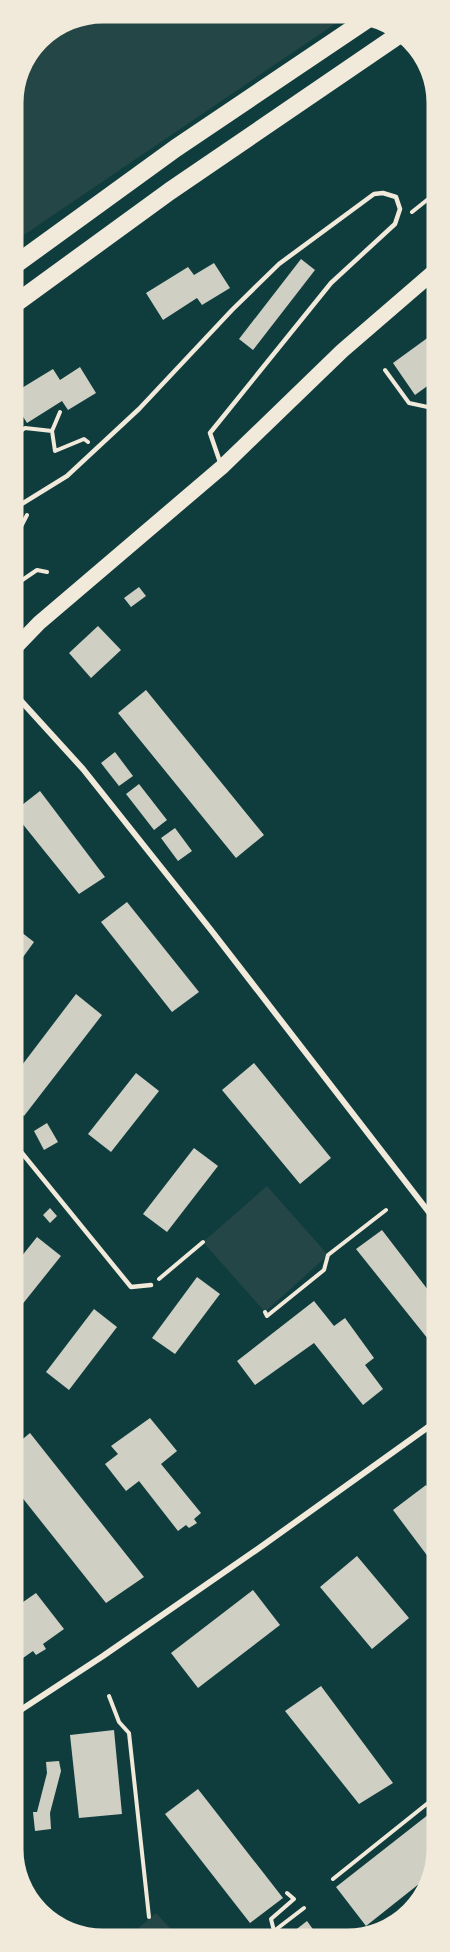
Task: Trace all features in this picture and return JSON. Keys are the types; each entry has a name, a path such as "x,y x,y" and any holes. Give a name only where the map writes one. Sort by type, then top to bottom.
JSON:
{"highway":[{"path":"23,259 176,148 360,24"},
{"path":"23,298 180,184 394,38"}],"main road":[{"path":"23,640 39,623 222,467 342,351 428,277"}],"street":[{"path":"23,703 90,777 427,1210"},
{"path":"22,1709 262,1546 427,1428"}],"lane":[{"path":"23,504 67,477 140,409 232,310 279,264 374,194 383,193 396,197 399,209 395,224 331,283 210,433 222,467"},
{"path":"22,1154 131,1287 151,1285"}],"path":[{"path":"395,224 428,199"},
{"path":"385,370 409,403 428,407"},
{"path":"60,412 52,431 55,451 84,439 97,449"},
{"path":"23,430 26,428 52,431"},
{"path":"23,523 36,497"},
{"path":"23,580 37,570 47,573"},
{"path":"265,1312 267,1316 324,1270 328,1255 386,1210"},
{"path":"151,1285 203,1242"},
{"path":"109,1696 119,1722 129,1733 149,1917"},
{"path":"333,1879 427,1804"},
{"path":"274,1930 271,1919 294,1899 287,1893"},
{"path":"275,1930 304,1908"}],"shaded area":[{"path":"104,22 338,22 23,236 25,83 39,54 63,33 77,27"},
{"path":"267,1186 328,1255 265,1312 203,1242"},
{"path":"156,1913 172,1930 136,1930"}],"building":[{"path":"301,259 315,270 253,350 239,339"},
{"path":"214,263 230,288 202,305 197,298 163,320 146,293 188,267 194,275"},
{"path":"428,338 428,386 415,395 393,363"},
{"path":"80,367 96,393 68,410 62,401 27,423 23,416 23,387 53,369 60,380"},
{"path":"139,587 146,596 131,607 124,598"},
{"path":"98,626 121,650 91,678 69,653"},
{"path":"146,690 264,835 236,858 118,713"},
{"path":"115,752 133,776 119,786 101,763"},
{"path":"139,784 167,820 154,830 126,794"},
{"path":"40,791 105,877 79,894 23,824 23,805"},
{"path":"175,828 192,851 178,861 161,838"},
{"path":"127,902 199,992 172,1012 101,922"},
{"path":"23,933 34,942 23,958"},
{"path":"76,994 102,1015 24,1116 22,1065"},
{"path":"254,1063 331,1158 300,1184 222,1090"},
{"path":"136,1073 159,1091 111,1152 88,1134"},
{"path":"47,1123 58,1142 44,1150 34,1131"},
{"path":"194,1148 218,1166 167,1232 143,1214"},
{"path":"50,1208 57,1216 50,1223 43,1215"},
{"path":"382,1230 427,1289 427,1338 356,1249"},
{"path":"37,1237 61,1256 22,1304 22,1255"},
{"path":"197,1277 220,1294 175,1354 152,1338"},
{"path":"314,1301 334,1326 345,1318 374,1358 365,1365 383,1389 363,1405 314,1343 255,1385 237,1361"},
{"path":"94,1309 117,1327 69,1390 46,1372"},
{"path":"150,1418 177,1451 161,1464 201,1513 194,1519 197,1523 189,1528 186,1525 178,1531 139,1481 126,1491 105,1464 118,1454 111,1446"},
{"path":"30,1433 144,1577 106,1603 22,1498 22,1439"},
{"path":"426,1485 427,1556 393,1510"},
{"path":"357,1556 409,1618 372,1649 320,1587"},
{"path":"253,1590 280,1625 198,1688 171,1653"},
{"path":"36,1593 64,1629 43,1644 46,1649 36,1655 33,1651 22,1659 22,1603"},
{"path":"321,1686 393,1783 359,1804 285,1711"},
{"path":"114,1730 122,1814 79,1818 70,1735"},
{"path":"59,1761 61,1771 50,1813 51,1829 35,1831 33,1812 37,1812 47,1773 46,1762"},
{"path":"198,1789 283,1898 250,1923 165,1814"},
{"path":"427,1816 427,1854 425,1869 419,1884 366,1926 336,1887"},
{"path":"307,1921 314,1930 296,1930"}]}
